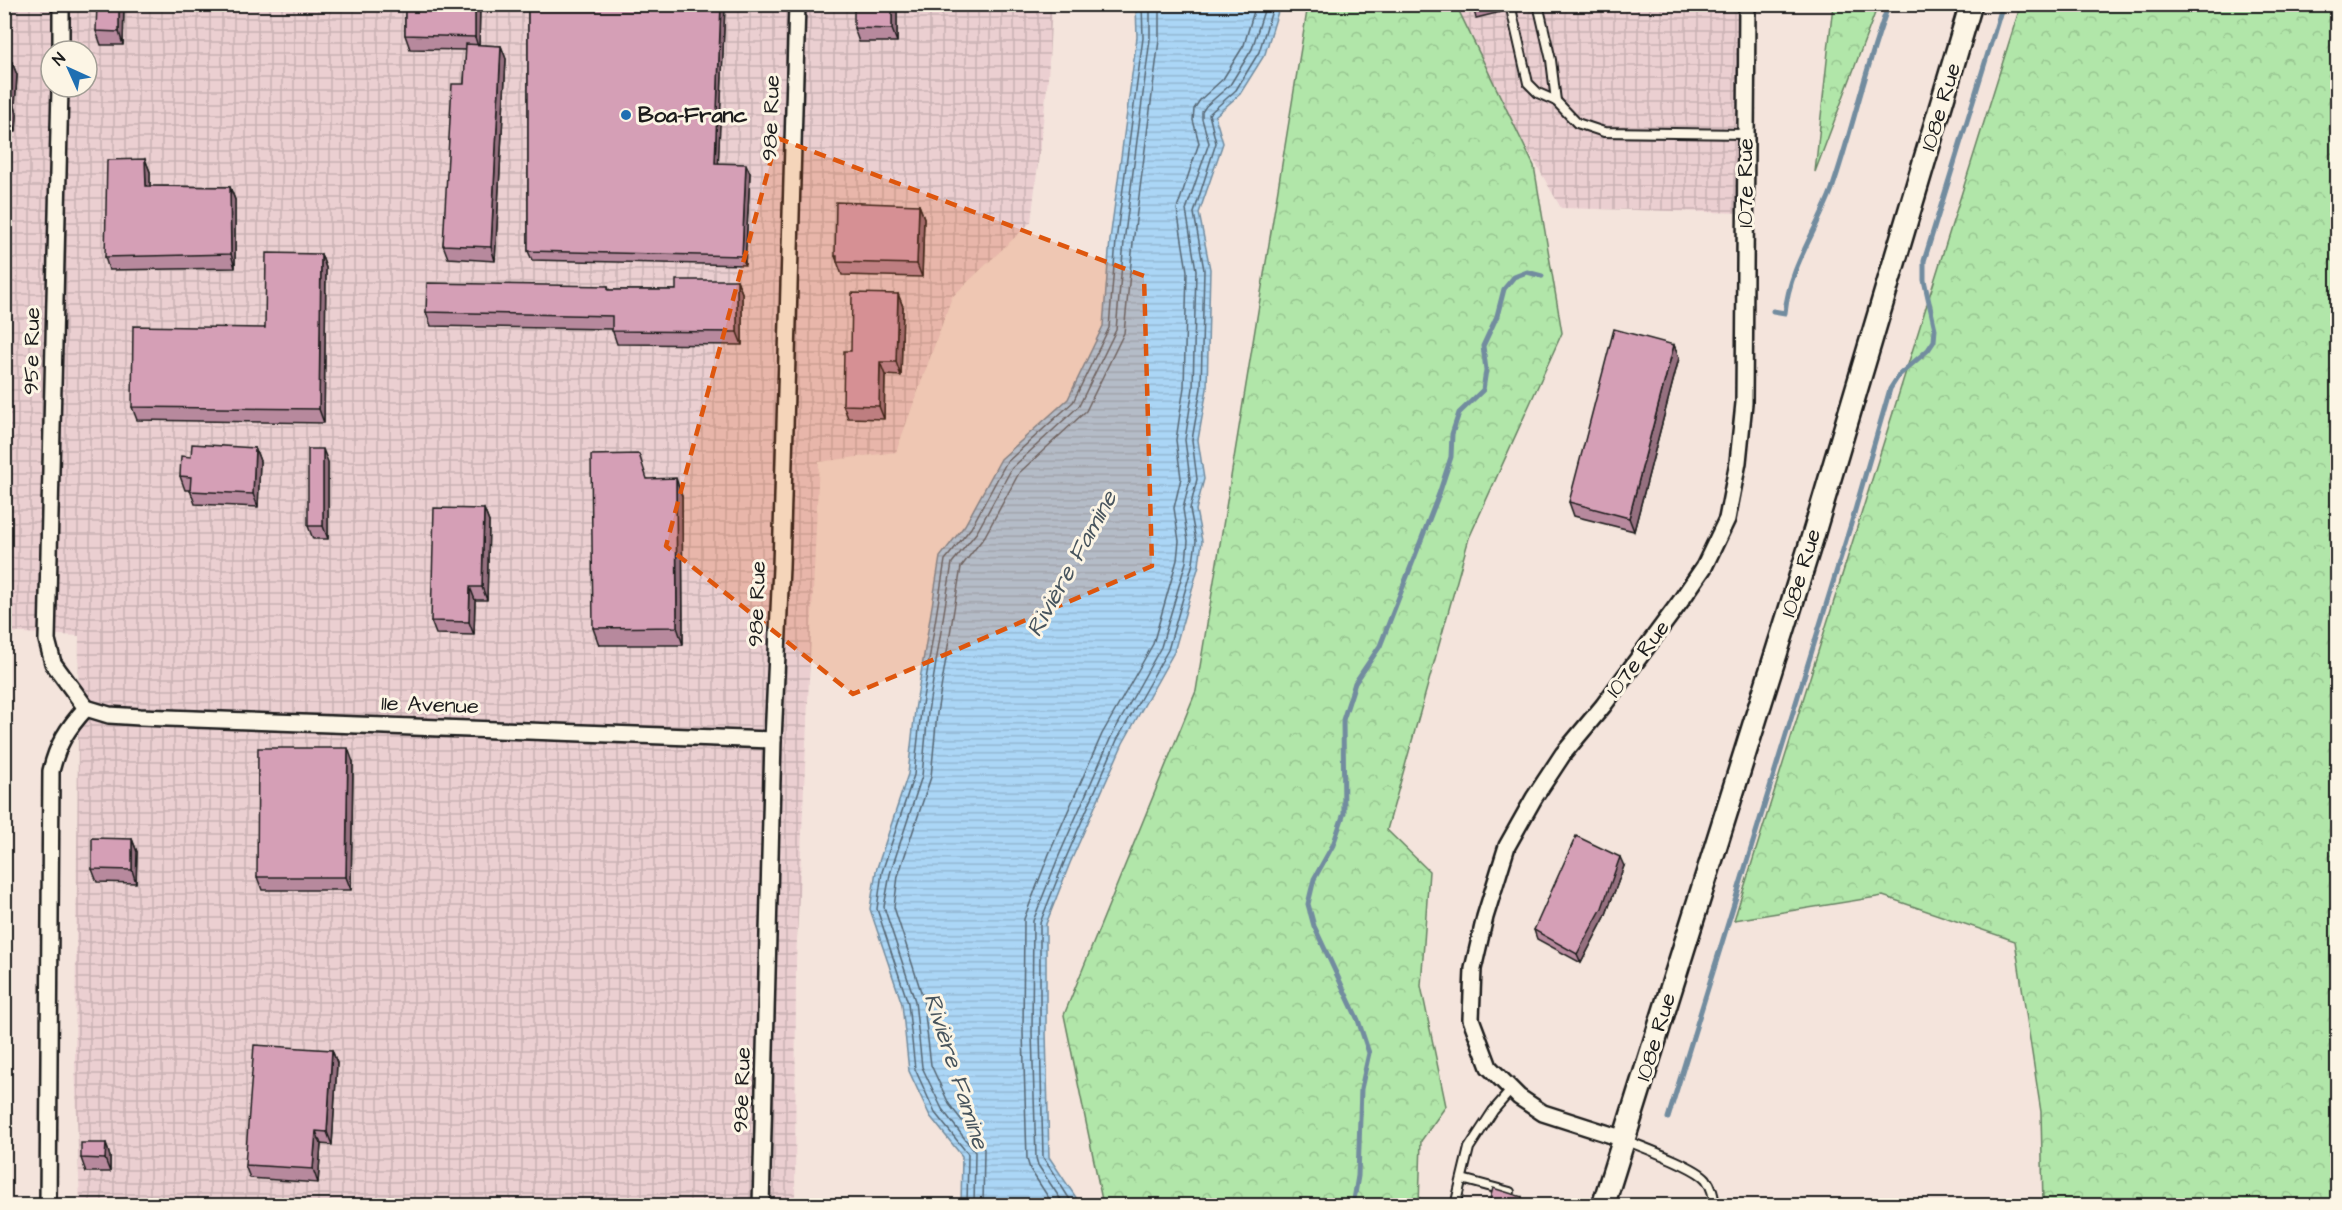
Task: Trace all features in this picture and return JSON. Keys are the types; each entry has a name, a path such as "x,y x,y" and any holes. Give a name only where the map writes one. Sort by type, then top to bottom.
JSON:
{"main road":[{"name":"108e Rue","path":"1624,1139 1812,539 1971,4"},
{"path":"1603,1206 1624,1139"}],"street":[{"path":"61,4 61,39"},
{"name":"98e Rue","path":"761,1206 773,740 781,567 797,4"},
{"name":"107e Rue","path":"1624,1139 1543,1113 1519,1097 1489,1067 1471,1019 1473,969 1485,917 1507,846 1534,798 1563,754 1603,706 1680,602 1704,567 1727,519 1738,462 1744,403 1747,4"},
{"name":"95e Rue","path":"60,99 47,640 53,663 86,708"},
{"path":"48,1206 51,771 56,749 68,729 86,708"},
{"name":"11e Avenue","path":"86,708 108,715 140,717 773,740"}],"lane":[{"path":"1510,4 1528,84 1538,93 1556,101 1577,123 1604,132 1745,134"},
{"path":"1538,4 1551,60 1556,101"},
{"path":"1455,1206 1469,1148 1492,1112 1512,1089"},
{"path":"1624,1139 1679,1163 1705,1178 1715,1198 1714,1206"},
{"path":"1461,1179 1510,1192"}],"highlighted area":[{"path":"777,138 1144,276 1152,566 853,694 666,546"}],"shaded area":[{"path":"4,5 1052,5 1048,79 1031,222 952,297 896,452 819,462 796,961 795,1205 80,1205 75,1059 79,636 5,632"},
{"path":"1449,5 1742,5 1742,213 1561,208 1451,15"}],"green space":[{"path":"2021,4 2337,5 2337,1205 2043,1205 2041,1112 2015,941 1883,896 1734,920"},
{"path":"1308,5 1456,5 1534,166 1562,333 1469,538 1387,830 1429,871 1421,986 1446,1106 1421,1141 1419,1205 1103,1205 1064,1015 1196,691"},
{"path":"1833,5 1878,5 1815,172"}],"water":[{"name":"Rivière Famine","path":"1136,5 1280,5 1265,54 1240,94 1215,116 1223,143 1199,213 1210,269 1207,389 1198,440 1204,479 1196,510 1202,541 1199,565 1174,652 1123,743 1046,924 1049,1157 1081,1205 961,1205 962,1156 930,1116 909,1071 902,1004 870,909 876,871 908,774 915,710 940,557 965,525 1001,459 1068,399 1103,326 1110,240 1137,37"}],"building":[{"path":"97,4 119,4 119,32 96,31"},
{"path":"405,4 475,4 475,37 405,35"},
{"name":"Boa-Franc","path":"528,4 721,4 715,163 746,164 742,256 528,251"},
{"path":"854,4 892,4 892,29 854,28"},
{"path":"1472,4 1492,4 1473,9"},
{"path":"466,44 501,46 491,247 443,245 452,84 464,84"},
{"path":"4,61 12,62 9,101 13,101 12,119 4,119"},
{"path":"145,159 146,186 230,187 231,254 105,257 107,160"},
{"path":"836,202 919,205 917,264 837,262 837,256 835,256"},
{"path":"266,253 321,254 319,409 132,407 133,326 265,328"},
{"path":"676,280 737,280 737,332 612,331 612,316 426,312 427,283 608,286 608,290 676,290"},
{"path":"852,293 898,294 896,362 880,362 879,406 843,405 844,351 851,351"},
{"path":"1614,329 1674,345 1629,518 1569,502"},
{"path":"192,444 255,448 253,494 190,491 191,477 180,476 181,456 191,457"},
{"path":"308,449 323,449 323,526 308,526"},
{"path":"639,454 647,479 676,478 677,627 593,628 591,455"},
{"path":"434,508 484,509 482,587 470,587 469,622 431,621"},
{"path":"258,748 348,748 346,877 257,877"},
{"path":"1576,836 1620,857 1602,908 1577,954 1534,930"},
{"path":"92,838 132,839 132,870 92,869"},
{"path":"254,1045 332,1050 327,1132 316,1131 313,1169 245,1165"},
{"path":"81,1143 106,1143 105,1159 81,1158"},
{"path":"1493,1188 1522,1197 1519,1206 1488,1206"}],"waterway":[{"path":"1773,311 1785,313 1792,280 1832,189 1889,4"},
{"path":"1668,1118 1851,524 1890,389 1899,375 1928,350 1934,341 1935,329 1924,280 1924,261 2003,4"},
{"path":"1353,1206 1358,1176 1361,1089 1369,1053 1358,1020 1314,926 1308,904 1314,879 1333,845 1344,813 1343,720 1355,683 1380,646 1439,494 1451,457 1452,434 1459,413 1483,390 1486,370 1483,346 1497,316 1504,289 1514,277 1527,272 1542,276"}],"place":[{"name":"Boa-Franc","path":"626,115"}]}
